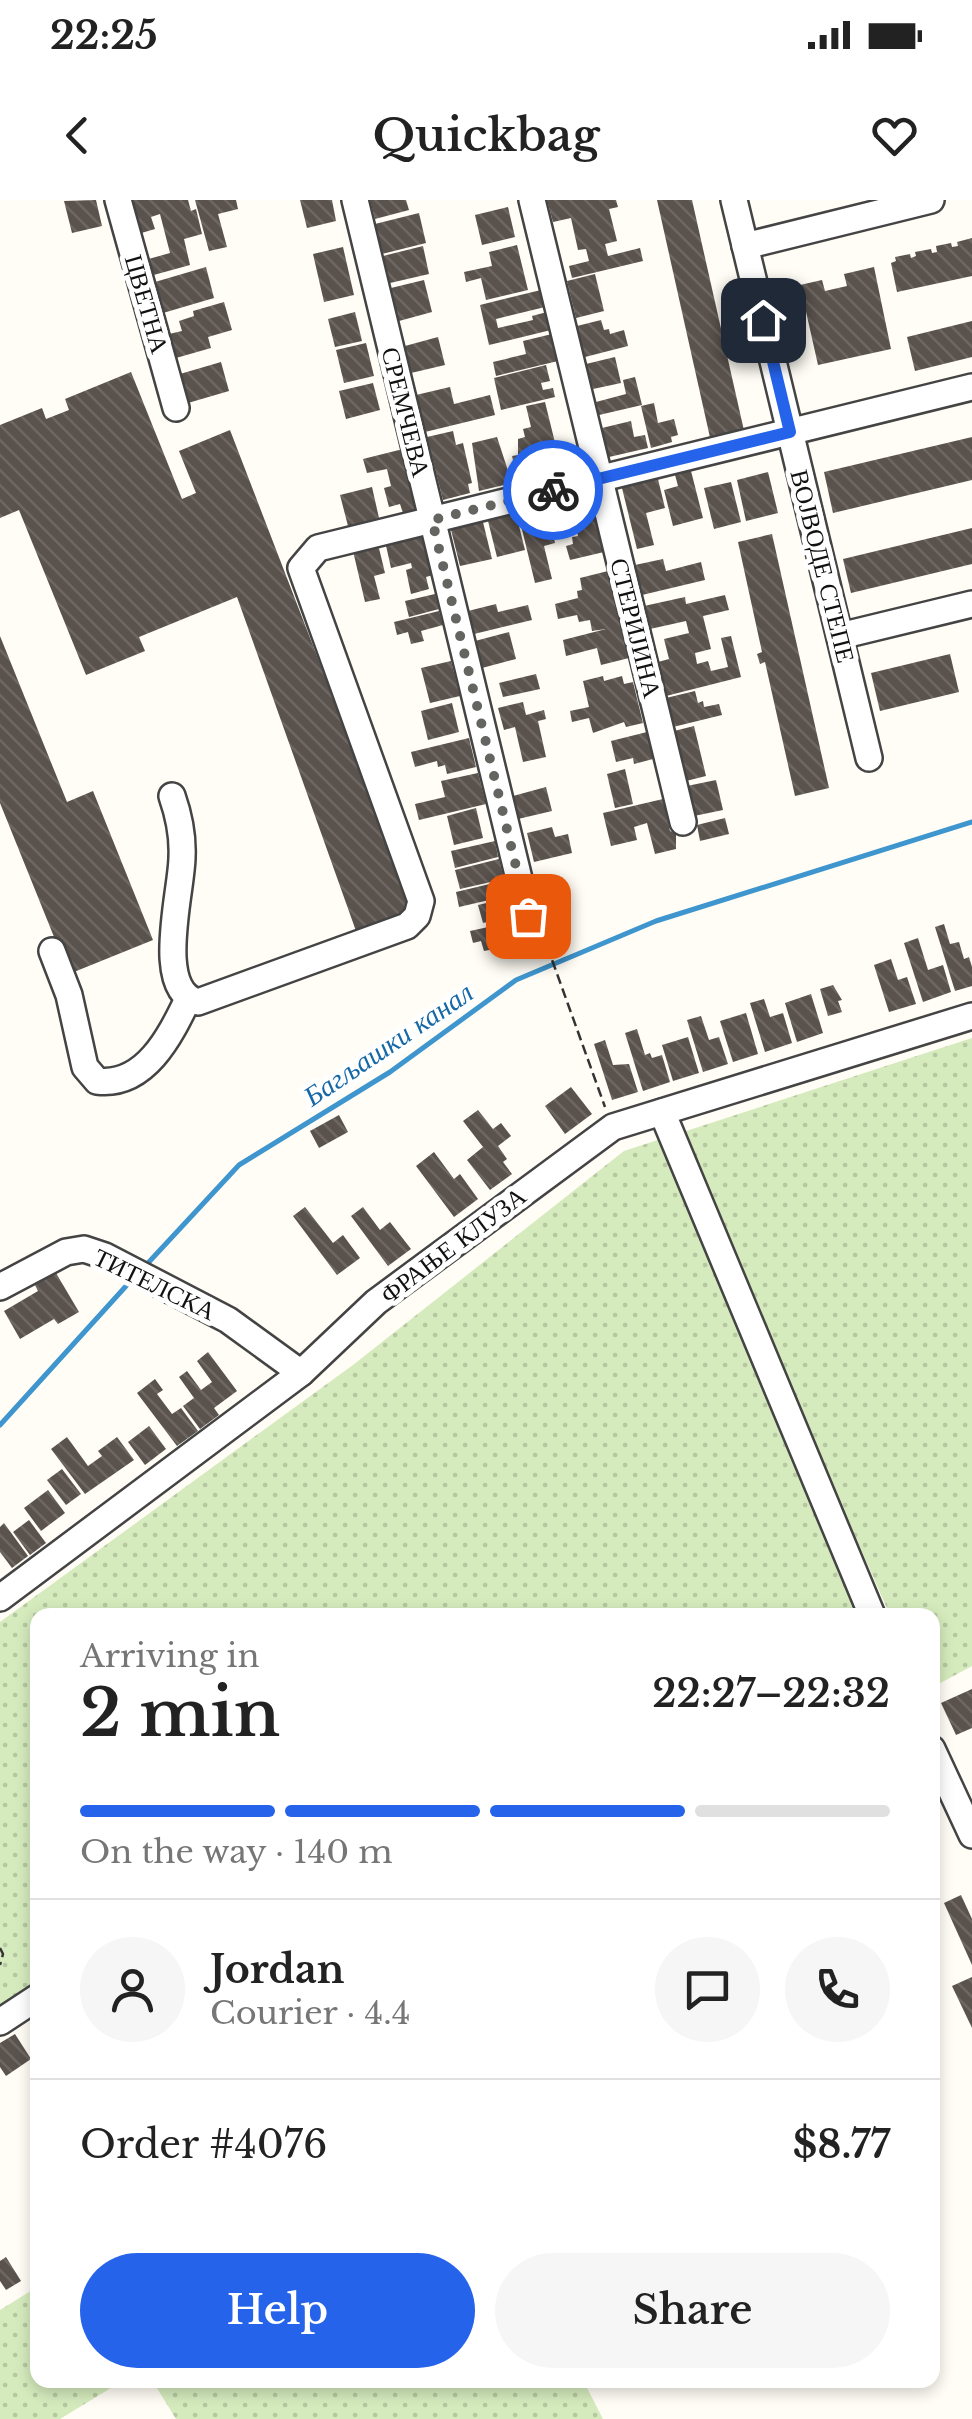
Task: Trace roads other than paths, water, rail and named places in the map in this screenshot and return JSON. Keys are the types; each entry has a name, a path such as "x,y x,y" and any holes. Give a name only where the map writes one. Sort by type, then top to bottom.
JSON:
{"street":[{"name":"ЦВЕТНА","path":"118,200 176,408"},
{"name":"СРЕМЧЕВА","path":"355,200 528,916"},
{"name":"СТЕРИЈИНА","path":"532,200 683,822"},
{"name":"ВОЈВОДЕ СТЕПЕ","path":"734,200 869,758"},
{"path":"745,246 932,200"},
{"path":"172,796 182,844 174,962 180,990 188,999 198,1002 408,926 421,901 302,568 318,548 972,388"},
{"path":"840,636 972,604"},
{"path":"52,951 76,1017 85,1068 98,1081 121,1078 153,1058 167,1042 188,999"},
{"name":"ФРАЊЕ КЛУЗА","path":"0,1598 301,1373 376,1302 613,1127 972,1016"},
{"path":"662,1112 869,1608"},
{"name":"ТИТЕЛСКА","path":"0,1287 66,1252 84,1249 105,1256 228,1320 301,1373"},
{"path":"940,1766 972,1834"},
{"path":"0,2022 30,2002"}],"waterway":[{"name":"Багљашки канал","path":"148,1263 239,1165 390,1072 516,980 656,921 972,822"},
{"name":"Багљашки канал","path":"0,1425 127,1285"}]}
